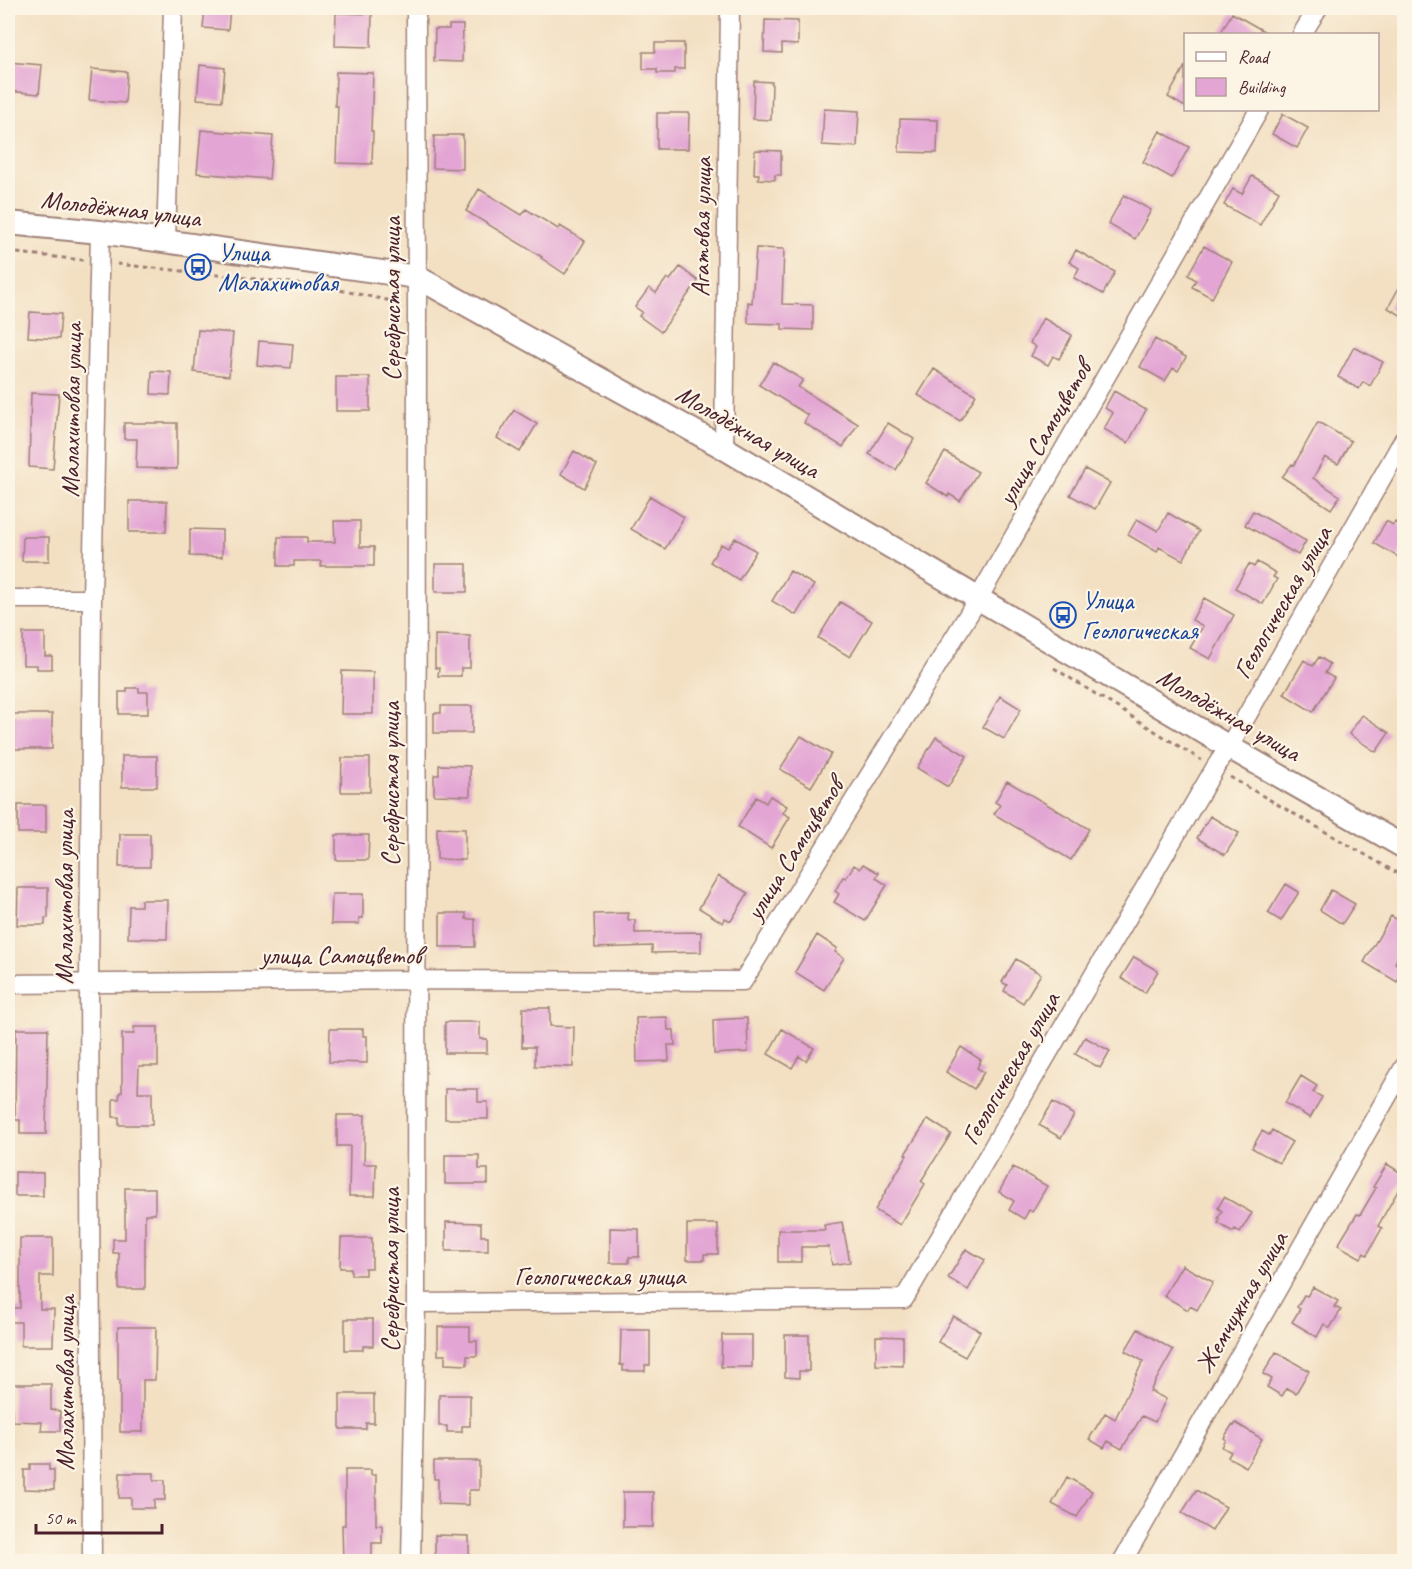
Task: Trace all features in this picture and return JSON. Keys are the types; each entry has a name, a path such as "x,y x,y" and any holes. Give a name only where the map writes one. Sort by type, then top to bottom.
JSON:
{"street":[{"path":"166,241 173,8"},
{"name":"Серебристая улица","path":"411,1562 416,1303 416,8"},
{"name":"Агатовая улица","path":"724,448 730,8"},
{"path":"1303,33 1318,8"},
{"name":"улица Самоцветов","path":"8,984 416,980 743,981 978,599 1258,111"},
{"name":"Молодёжная улица","path":"8,223 100,232 417,277 724,448 1229,747 1404,847"},
{"name":"Малахитовая улица","path":"92,1562 89,983 92,599 100,232"},
{"name":"Геологическая улица","path":"416,1303 904,1299 1229,747 1404,439"},
{"path":"8,599 92,599"},
{"name":"Жемчужная улица","path":"1122,1562 1404,1067"}],"path":[{"path":"8,252 320,286 417,306"},
{"path":"1047,664 1215,768 1404,877"}],"building":[{"path":"205,8 230,8 228,30 203,28"},
{"path":"336,13 372,14 371,47 335,46"},
{"path":"1232,13 1267,33 1221,33"},
{"path":"765,20 798,21 798,45 782,44 782,53 764,52"},
{"path":"449,25 463,25 462,62 434,61 435,29 449,29"},
{"path":"655,43 684,43 684,69 675,69 675,73 657,73 657,69 643,69 643,52 655,52"},
{"path":"8,62 42,65 39,94 8,91"},
{"path":"200,65 225,68 222,101 197,99"},
{"path":"1184,68 1184,106 1168,97"},
{"path":"92,69 127,72 125,103 89,100"},
{"path":"336,72 373,73 372,164 336,163 338,106 335,106"},
{"path":"754,81 772,82 771,120 753,119"},
{"path":"824,109 859,111 857,147 822,145"},
{"path":"657,113 689,113 688,149 657,149"},
{"path":"1283,114 1308,128 1297,148 1272,134"},
{"path":"900,119 938,120 937,153 899,152"},
{"path":"201,130 273,136 269,179 197,173"},
{"path":"1160,131 1189,147 1172,178 1143,162"},
{"path":"463,135 463,169 433,168 434,136"},
{"path":"755,150 781,151 781,175 775,175 775,180 758,179 759,174 754,174"},
{"path":"1252,176 1279,191 1260,225 1224,205 1233,189 1242,194"},
{"path":"479,189 522,215 526,209 558,229 560,226 585,241 565,274 542,257 466,211"},
{"path":"1124,195 1151,210 1135,239 1108,224"},
{"path":"1204,246 1232,262 1212,298 1192,287 1196,280 1188,275"},
{"path":"756,248 784,249 782,304 813,305 813,330 782,329 782,324 748,323 748,302 752,303"},
{"path":"1076,250 1115,272 1103,294 1074,278 1079,268 1069,262"},
{"path":"680,267 698,281 661,332 639,316 642,312 635,307 649,288 656,293 667,278 670,280"},
{"path":"1404,278 1404,317 1388,308"},
{"path":"30,312 61,314 59,339 28,337"},
{"path":"1043,318 1072,335 1059,359 1053,356 1048,365 1031,356 1036,347 1030,343"},
{"path":"198,330 233,333 229,376 194,372"},
{"path":"1155,339 1186,357 1178,371 1173,368 1165,381 1140,367"},
{"path":"259,341 293,344 291,368 257,365"},
{"path":"1354,347 1383,362 1370,386 1363,382 1359,389 1338,377"},
{"path":"773,362 803,380 798,387 858,424 843,447 804,423 808,415 759,385"},
{"path":"934,369 976,395 960,421 918,395"},
{"path":"152,371 171,372 170,395 151,394"},
{"path":"336,377 370,377 370,411 336,411"},
{"path":"1114,391 1146,410 1128,443 1104,429 1113,413 1105,408"},
{"path":"31,393 59,394 53,469 29,467"},
{"path":"514,410 537,424 520,452 497,438"},
{"path":"1318,422 1351,441 1338,464 1325,457 1313,478 1340,496 1331,509 1282,477 1292,464 1294,465"},
{"path":"124,423 177,423 177,469 136,468 137,439 124,439"},
{"path":"888,423 914,439 896,470 869,454"},
{"path":"574,451 597,465 584,488 561,474"},
{"path":"945,452 978,472 960,501 949,494 948,497 926,483"},
{"path":"1085,469 1110,483 1095,509 1070,495"},
{"path":"650,496 684,517 665,549 631,529"},
{"path":"129,501 167,501 166,532 129,532"},
{"path":"1253,511 1306,541 1298,555 1245,525"},
{"path":"1168,513 1199,531 1183,560 1159,547 1157,552 1128,535 1137,519 1158,531"},
{"path":"334,521 360,521 360,547 374,547 374,566 321,566 321,561 294,561 294,566 278,566 278,537 307,537 307,542 335,542"},
{"path":"1386,521 1393,525 1395,522 1404,527 1404,545 1398,557 1374,543"},
{"path":"190,529 222,530 222,557 190,556"},
{"path":"23,537 49,537 49,561 22,561"},
{"path":"735,538 756,551 739,580 710,562 721,544 728,548"},
{"path":"1257,562 1276,573 1273,577 1277,579 1263,604 1235,588 1249,564 1254,567"},
{"path":"435,564 467,564 467,592 435,592"},
{"path":"790,571 814,585 796,615 772,601"},
{"path":"1204,598 1234,615 1210,659 1190,648 1203,626 1192,620"},
{"path":"840,602 872,621 850,657 818,638"},
{"path":"23,633 45,633 45,656 52,656 52,669 37,669 37,665 23,665"},
{"path":"435,635 470,636 470,668 461,668 461,676 438,676 439,668 435,668"},
{"path":"1319,657 1330,664 1325,673 1334,678 1313,712 1284,694 1304,660 1313,666"},
{"path":"342,671 373,672 373,714 341,714"},
{"path":"127,688 139,688 139,692 148,692 148,714 119,714 119,692 127,692"},
{"path":"1000,696 1021,709 1004,739 983,727"},
{"path":"441,706 472,706 472,733 434,733 434,713 441,713"},
{"path":"12,714 52,714 52,749 12,749"},
{"path":"1362,715 1389,733 1376,752 1349,734"},
{"path":"801,736 831,754 811,787 780,769"},
{"path":"936,737 967,756 948,787 917,768"},
{"path":"122,756 157,756 157,787 122,787"},
{"path":"342,758 370,758 370,792 341,792"},
{"path":"439,765 470,766 470,796 434,795 434,775 439,775"},
{"path":"1007,781 1089,829 1071,860 994,814 1000,805 995,802"},
{"path":"770,796 787,806 783,813 790,817 771,848 738,827 756,797 766,803"},
{"path":"18,805 46,805 46,833 18,833"},
{"path":"1210,816 1239,833 1225,855 1197,838"},
{"path":"437,828 465,829 465,860 437,859"},
{"path":"120,834 150,834 150,867 119,867"},
{"path":"336,835 369,835 368,860 336,860"},
{"path":"863,864 879,873 876,878 887,885 865,921 834,902 839,894 835,891 843,877 846,878 854,865 860,869"},
{"path":"718,876 748,893 731,921 725,918 723,923 699,908"},
{"path":"1286,884 1299,892 1281,921 1268,913"},
{"path":"18,888 48,888 48,918 45,918 45,925 17,925"},
{"path":"1331,890 1355,904 1342,924 1320,910"},
{"path":"332,894 363,894 363,918 359,918 359,924 331,924"},
{"path":"141,900 168,900 167,939 128,938 129,906 141,906"},
{"path":"440,913 466,913 466,919 475,919 475,947 440,947"},
{"path":"628,913 628,920 635,920 635,933 701,932 701,952 652,953 652,946 595,948 594,914"},
{"path":"1391,916 1404,924 1404,946 1395,963 1404,969 1397,982 1364,962"},
{"path":"817,935 837,948 835,952 844,958 824,990 795,972"},
{"path":"1134,957 1158,971 1145,993 1121,978"},
{"path":"1016,959 1041,974 1023,1003 1004,991 1007,985 1002,982"},
{"path":"523,1008 550,1008 550,1026 574,1027 573,1067 535,1066 535,1047 522,1047"},
{"path":"667,1017 668,1030 674,1030 675,1045 668,1045 669,1061 637,1062 636,1018"},
{"path":"747,1018 748,1052 714,1054 713,1020"},
{"path":"445,1022 480,1022 480,1039 487,1039 487,1053 445,1053"},
{"path":"134,1027 158,1027 158,1066 139,1066 138,1092 152,1092 152,1125 119,1125 119,1117 113,1117 113,1099 119,1099 120,1092 122,1092 122,1034 134,1034"},
{"path":"16,1029 48,1029 46,1134 20,1134 20,1120 15,1120"},
{"path":"330,1029 363,1029 363,1036 367,1036 367,1063 329,1062"},
{"path":"782,1029 814,1048 806,1061 799,1056 792,1068 768,1054"},
{"path":"1085,1037 1110,1051 1100,1068 1075,1054"},
{"path":"961,1047 981,1060 977,1068 984,1072 974,1089 946,1072"},
{"path":"1301,1076 1317,1086 1313,1092 1322,1097 1310,1118 1285,1103"},
{"path":"445,1089 478,1089 478,1102 488,1102 488,1119 445,1119"},
{"path":"1053,1102 1074,1115 1061,1138 1039,1125"},
{"path":"337,1115 365,1115 364,1164 376,1164 375,1196 349,1196 350,1146 337,1146"},
{"path":"928,1119 951,1134 921,1181 925,1184 900,1225 875,1210 907,1155 905,1154"},
{"path":"1272,1130 1292,1142 1279,1163 1252,1148 1262,1131 1269,1135"},
{"path":"445,1155 479,1155 479,1169 488,1169 488,1184 445,1184"},
{"path":"1387,1164 1404,1175 1404,1180 1378,1226 1382,1228 1367,1255 1364,1253 1361,1258 1338,1245 1357,1214 1360,1215"},
{"path":"1013,1167 1047,1186 1032,1212 1029,1210 1024,1219 1009,1210 1014,1201 999,1192"},
{"path":"15,1172 43,1173 43,1196 15,1196"},
{"path":"125,1188 155,1188 155,1214 145,1214 145,1289 119,1289 119,1253 113,1253 113,1239 125,1239"},
{"path":"1224,1197 1252,1213 1240,1232 1235,1229 1233,1232 1218,1223 1222,1211 1218,1208"},
{"path":"446,1222 481,1223 481,1236 488,1236 488,1251 446,1251"},
{"path":"842,1222 850,1262 832,1265 829,1247 801,1247 801,1262 778,1262 778,1230 825,1230 824,1225"},
{"path":"687,1224 718,1224 718,1254 704,1254 704,1260 687,1260"},
{"path":"610,1228 639,1229 639,1257 629,1257 629,1263 610,1263"},
{"path":"20,1238 53,1238 53,1276 40,1276 40,1309 54,1309 53,1346 21,1346 21,1322 8,1322 8,1308 20,1308"},
{"path":"341,1238 372,1238 372,1268 365,1268 365,1275 351,1275 351,1268 340,1268"},
{"path":"966,1249 985,1260 968,1290 948,1278"},
{"path":"1182,1265 1213,1282 1197,1310 1190,1306 1188,1310 1164,1296"},
{"path":"1313,1287 1338,1301 1334,1307 1341,1310 1330,1328 1324,1324 1317,1337 1292,1322 1300,1309 1297,1307 1304,1295 1307,1296"},
{"path":"953,1316 980,1331 965,1357 938,1342"},
{"path":"345,1319 373,1319 373,1346 363,1346 363,1350 345,1350"},
{"path":"118,1327 156,1327 155,1380 143,1380 143,1432 120,1432"},
{"path":"438,1327 470,1327 470,1341 477,1341 477,1356 467,1356 467,1365 445,1364 445,1355 438,1355"},
{"path":"1138,1329 1173,1350 1150,1391 1166,1399 1155,1422 1142,1416 1122,1449 1108,1441 1104,1448 1089,1439 1105,1413 1115,1419 1143,1361 1125,1351"},
{"path":"621,1330 650,1330 650,1365 645,1365 645,1371 623,1371 623,1365 620,1365"},
{"path":"722,1335 752,1335 752,1367 721,1367"},
{"path":"785,1335 809,1335 809,1371 799,1371 799,1378 785,1377"},
{"path":"876,1336 903,1337 903,1366 876,1365"},
{"path":"1276,1352 1309,1371 1296,1393 1287,1388 1282,1396 1267,1387 1272,1379 1263,1374"},
{"path":"12,1384 51,1384 51,1410 60,1411 60,1431 41,1431 42,1422 12,1421"},
{"path":"340,1394 374,1394 374,1423 366,1423 366,1429 340,1429"},
{"path":"439,1395 470,1395 470,1426 462,1426 462,1432 447,1432 447,1426 439,1426"},
{"path":"1236,1423 1262,1439 1246,1467 1228,1457 1231,1452 1222,1447 1226,1440 1224,1438 1232,1425"},
{"path":"434,1461 479,1461 479,1490 469,1490 469,1505 438,1504 438,1479 434,1479"},
{"path":"30,1464 49,1464 49,1470 54,1470 54,1490 24,1489 24,1470 30,1470"},
{"path":"345,1470 371,1470 371,1475 376,1475 376,1525 382,1525 382,1543 372,1543 372,1562 343,1562 342,1525 345,1525"},
{"path":"120,1473 154,1473 154,1480 165,1480 165,1500 154,1500 154,1508 131,1508 131,1498 119,1498"},
{"path":"1067,1477 1092,1491 1077,1517 1052,1504"},
{"path":"1196,1490 1226,1507 1212,1531 1182,1513"},
{"path":"623,1492 653,1492 653,1527 623,1527"},
{"path":"435,1535 469,1536 469,1562 435,1562"}],"place":[{"name":"Улица Малахитовая","path":"198,267"},
{"name":"Улица Геологическая","path":"1063,615"}]}
